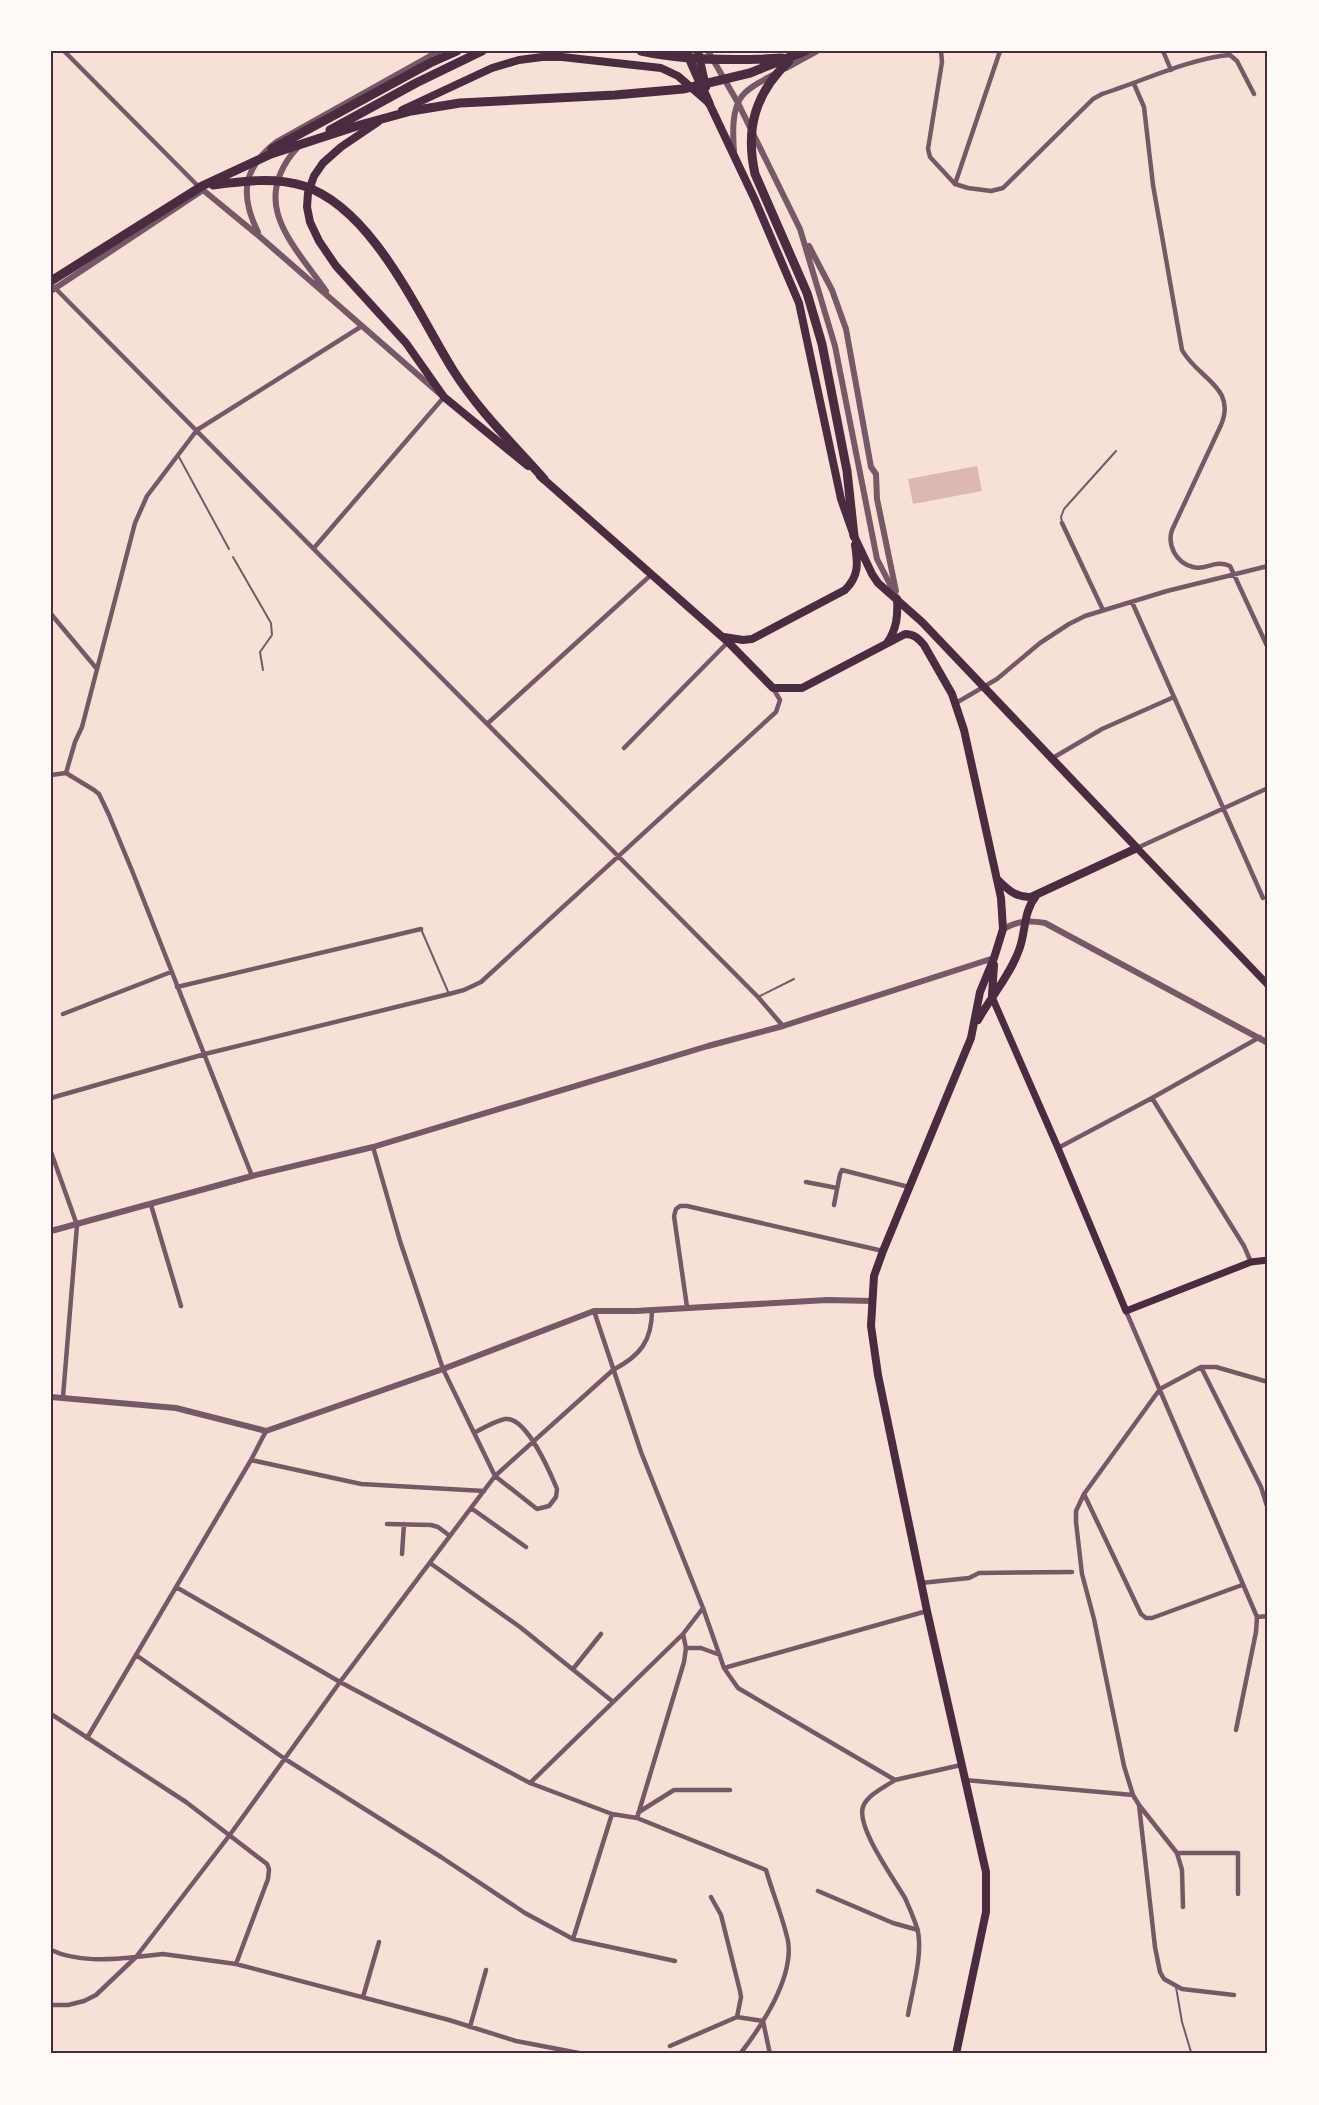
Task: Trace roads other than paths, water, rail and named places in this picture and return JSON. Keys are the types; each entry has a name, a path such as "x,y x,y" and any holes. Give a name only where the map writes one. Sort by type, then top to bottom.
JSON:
{"highway":[{"path":"52,284 200,183 270,150 430,63 457,51"},
{"path":"297,148 417,83 482,51"},
{"path":"641,51 692,59 790,58"},
{"path":"686,51 709,103"},
{"path":"52,284 202,188 271,154 360,125 411,111 460,103 664,92 728,79 804,51"},
{"path":"270,150 410,107 461,99 503,96 662,89 717,79 790,58"},
{"path":"790,58 770,81 760,97 754,114 751,155 756,174 807,293 822,344 847,471 854,537"},
{"path":"202,188 237,181 285,182 319,192 355,218 367,232 467,391 544,479"}],"main road":[{"path":"562,57 576,51"},
{"path":"698,51 709,103 755,200 800,306 841,499 854,537 872,574 878,583 897,599 1268,985"},
{"path":"709,103 678,76 661,68 562,57 519,60 492,68 380,121 341,147 323,163 314,176 307,207 310,222 319,241 336,266 406,343 444,397 544,479 652,574 725,640 773,688 802,688 905,634 918,638 956,703 964,730 1002,905 1003,930 980,992 975,1026"},
{"path":"725,640 752,639 844,590 857,573 858,563 854,537"},
{"path":"885,644 893,635 897,622 897,599"},
{"path":"997,879 1012,893 1023,897 1036,896 1137,848"},
{"path":"956,2054 986,1912 986,1872 927,1611 880,1387 871,1332 872,1301 874,1276 883,1251 975,1026 1014,963 1023,938 1031,902 1036,896"},
{"path":"994,958 992,997 1126,1311 1251,1262 1267,1260"}],"street":[{"path":"64,51 202,188 333,300 426,384 444,397 314,548"},
{"path":"259,236 249,214 246,195 248,177 254,164 267,149 439,51"},
{"path":"708,51 738,103 832,290 846,329 871,467 876,474 877,499 897,599"},
{"path":"735,156 733,130 738,103 742,96 752,87 817,51"},
{"path":"941,51 942,62 928,149 930,157 954,184 968,188 991,191 1003,189 1093,99 1171,70 1230,55 1237,61 1254,94"},
{"path":"954,184 1000,51"},
{"path":"1163,51 1171,70"},
{"path":"1134,84 1144,107 1153,185 1182,350 1224,396 1226,406 1221,424 1172,530 1170,543 1174,553 1193,568 1223,563 1230,566 1268,648"},
{"path":"297,148 285,162 278,176 275,193 279,222 333,300"},
{"path":"800,229 835,346 877,558 897,599"},
{"path":"52,284 758,998 783,1026"},
{"path":"66,773 82,727 141,507 155,483 196,430 362,326"},
{"path":"1062,523 1103,610"},
{"path":"956,703 997,679 1069,624 1103,610 1268,566"},
{"path":"487,724 652,574"},
{"path":"1132,602 1263,898"},
{"path":"51,614 97,669"},
{"path":"624,748 725,640"},
{"path":"51,1098 205,1054 464,990 481,982 776,712 780,700 773,688"},
{"path":"1051,759 1101,729 1174,698"},
{"path":"51,775 66,773 99,794 133,873 252,1176"},
{"path":"1137,848 1268,788"},
{"path":"1003,930 1016,922 1026,920 1045,923 1268,1043"},
{"path":"177,987 422,928"},
{"path":"51,1232 252,1176 373,1147 708,1046 783,1026 994,958"},
{"path":"63,1014 171,972"},
{"path":"1058,1148 1260,1037"},
{"path":"1152,1098 1244,1246 1251,1262"},
{"path":"373,1147 400,1241 443,1369 474,1433 495,1476 537,1509 549,1506 556,1497 557,1489 534,1442 518,1423 504,1419 474,1433"},
{"path":"51,1152 78,1225 63,1397"},
{"path":"834,1205 842,1170 909,1187"},
{"path":"806,1182 837,1188"},
{"path":"151,1204 181,1306"},
{"path":"687,1307 674,1216 676,1209 680,1206 699,1208 883,1251"},
{"path":"51,1397 176,1408 266,1431 443,1369 594,1311 652,1311 827,1300 872,1301"},
{"path":"594,1311 641,1452 703,1608 724,1668 738,1688 894,1780"},
{"path":"51,2005 77,2004 96,1995 136,1957 229,1836 340,1682 495,1476 613,1370 633,1358 645,1344 652,1326 652,1311"},
{"path":"1126,1311 1257,1617 1236,1730"},
{"path":"1201,1367 1261,1487 1268,1509"},
{"path":"1183,1907 1182,1870 1178,1852 1139,1805 1133,1795 1124,1766 1094,1619 1082,1574 1076,1511 1084,1494 1160,1389 1201,1367 1216,1368 1268,1382"},
{"path":"87,1738 252,1460 266,1431"},
{"path":"252,1460 361,1484 484,1491"},
{"path":"1084,1494 1141,1614 1146,1618 1152,1618 1242,1585"},
{"path":"471,1508 526,1547"},
{"path":"387,1524 438,1527 450,1536"},
{"path":"402,1554 404,1524"},
{"path":"430,1563 520,1627 612,1701"},
{"path":"921,1583 969,1578 979,1573 1072,1572"},
{"path":"176,1587 340,1682 530,1783 612,1814 637,1818 766,1870 788,1941 789,1956 778,1989 763,2021 740,2054"},
{"path":"530,1783 683,1634 703,1608"},
{"path":"724,1668 927,1611"},
{"path":"1257,1617 1268,1616"},
{"path":"573,1669 601,1634"},
{"path":"637,1818 684,1662 686,1648 683,1634"},
{"path":"686,1648 701,1647 720,1654"},
{"path":"136,1655 285,1759 525,1913 573,1939 675,1961"},
{"path":"51,1714 186,1802 267,1864 268,1879 236,1964"},
{"path":"908,2015 918,1951 918,1930 906,1900 866,1833 862,1812 868,1799 894,1780 961,1765"},
{"path":"965,1780 1133,1795"},
{"path":"639,1812 674,1790 730,1791"},
{"path":"1139,1805 1155,1947 1160,1972 1176,1987 1234,1995"},
{"path":"573,1939 612,1814"},
{"path":"1178,1852 1238,1853 1238,1893"},
{"path":"818,1891 893,1923 918,1930"},
{"path":"711,1897 721,1915 740,1990 737,2017"},
{"path":"363,1997 379,1942"},
{"path":"51,1950 73,1957 113,1959 163,1954 236,1964 363,1997 516,2041 584,2054"},
{"path":"470,2027 486,1970"},
{"path":"670,2046 737,2017 763,2021"},
{"path":"763,2021 770,2054"}],"lane":[{"path":"1062,523 1061,517 1064,509 1116,451"},
{"path":"178,454 229,549"},
{"path":"233,557 271,623 272,635 260,651 263,670"},
{"path":"422,928 449,994"},
{"path":"758,998 794,980"},
{"path":"1176,1987 1182,2022 1191,2052"}]}
